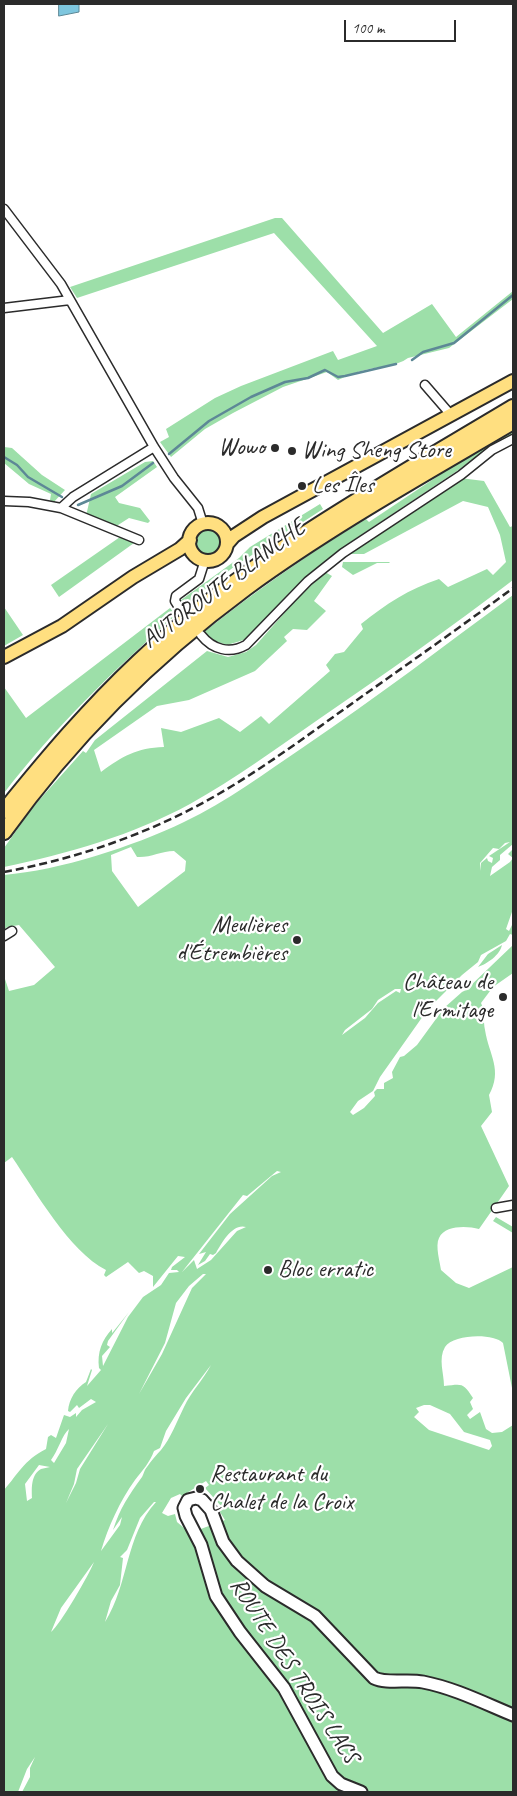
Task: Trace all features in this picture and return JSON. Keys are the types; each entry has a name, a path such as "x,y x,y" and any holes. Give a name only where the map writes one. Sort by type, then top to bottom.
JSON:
{"highway":[{"name":"AUTOROUTE BLANCHE","path":"4,811 66,735 108,690 138,661 201,607 275,552 513,408"},
{"name":"AUTOROUTE BLANCHE","path":"4,832 51,772 98,719 148,669 212,615 275,568 329,533 513,422"}],"main road":[{"path":"159,563 219,557 234,536 263,517 513,381"},
{"path":"220,527 263,517"},
{"path":"4,657 62,626 133,577 182,548 190,540 194,530 203,524 210,523 220,527 226,534 227,544"},
{"path":"190,540 191,548 200,558"}],"street":[{"path":"4,210 61,284 154,447 174,478 198,508 203,524"},
{"path":"4,308 70,300"},
{"path":"424,385 451,415"},
{"path":"201,635 212,646 224,650 233,650 246,645 308,581 343,553 461,474 492,450 513,438"},
{"path":"61,508 73,498 154,447"},
{"path":"4,501 29,502 61,508 139,540"},
{"path":"182,612 175,601 176,596 199,579 200,558"},
{"path":"4,936 12,930"},
{"path":"496,1208 513,1205"},
{"name":"ROUTE DES TROIS LACS","path":"361,1792 341,1784 332,1776 284,1688 221,1605 201,1545 186,1516 184,1508 188,1500 196,1498 205,1502 217,1521 226,1547 242,1566 277,1594 315,1616 374,1678 382,1681 405,1679 433,1684 513,1715"}],"green space":[{"path":"275,218 282,218 383,333 432,304 456,337 513,291 513,299 449,348 408,358 393,365 362,371 338,380 327,372 283,387 205,429 171,457 160,442 169,437 166,429 215,398 241,386 333,351 338,360 377,346 274,233 77,298 70,287"},
{"path":"513,431 513,435 488,448 349,543 290,592 247,639 227,645 212,640 204,632 263,587 324,545 366,519 369,522 447,470"},
{"path":"4,447 12,448 42,475 65,490 53,503 50,500 51,494 29,484 4,463"},
{"path":"153,461 157,467 115,497 119,503 140,508 150,521 148,523 129,518 115,527 86,516 91,494 145,462"},
{"path":"460,478 484,481 510,527 513,526 513,580 368,685 240,774 190,804 146,825 76,850 4,867 4,848 33,807 83,751 86,753 95,740 207,651 228,657 246,652 256,645 295,601 325,572 332,576 314,601 326,611 307,630 293,629 284,637 287,641 255,671 189,700 157,706 94,750 101,772 130,754 145,749 164,747 161,728 181,732 219,718 240,732 261,716 269,724 330,671 326,665 335,654 344,652 363,629 361,624 389,604 418,587 439,579 448,587 487,569 493,575 506,562 500,535 488,507 463,501 364,554 349,554"},
{"path":"320,504 323,509 235,566 184,606 181,600 239,558 250,547"},
{"path":"209,528 219,532 223,542 219,552 209,556 199,552 195,542 199,532"},
{"path":"120,537 134,543 59,597 51,585"},
{"path":"343,562 390,562 377,563 353,575 342,567"},
{"path":"513,595 513,844 500,855 500,860 492,867 490,876 513,858 513,909 506,929 509,931 513,923 513,935 510,934 506,941 481,955 478,962 428,1009 380,1077 373,1091 358,1101 350,1112 353,1115 364,1108 375,1096 374,1092 377,1089 384,1089 384,1083 393,1078 392,1072 400,1057 417,1045 444,1008 466,990 513,945 513,973 493,987 481,1003 485,1030 494,1062 495,1078 489,1095 492,1112 481,1126 509,1186 479,1229 457,1227 451,1229 442,1234 437,1245 441,1270 456,1283 469,1288 513,1267 513,1393 503,1343 498,1340 483,1336 456,1339 445,1347 442,1361 444,1386 462,1385 473,1398 470,1402 473,1409 467,1415 470,1419 480,1412 486,1429 492,1433 502,1432 513,1425 513,1792 22,1792 30,1777 30,1768 35,1757 27,1769 18,1792 4,1792 4,1490 32,1458 46,1449 48,1437 51,1435 56,1438 64,1415 70,1417 76,1413 76,1417 82,1410 96,1402 91,1399 79,1408 77,1405 70,1412 68,1411 71,1398 79,1387 86,1382 91,1369 87,1386 101,1370 99,1368 100,1352 108,1333 112,1329 113,1332 129,1312 108,1341 107,1345 110,1347 102,1356 103,1366 128,1317 143,1297 161,1285 169,1273 179,1272 171,1270 172,1267 185,1257 178,1256 153,1287 153,1276 144,1271 139,1273 128,1262 106,1277 104,1275 106,1270 79,1249 54,1220 12,1157 4,1163 4,976 9,991 34,985 55,967 19,925 7,927 4,930 4,875 72,863 95,856 142,840 200,814 246,786 384,691","holes":["510,842 489,856 493,858 492,863 487,858 481,863 480,871 480,863 493,848 499,849 505,843","131,847 137,857 174,851 186,861 185,871 138,907 112,871 111,855","395,989 401,989 400,993 396,991 378,1003 365,1018 342,1035 345,1030 372,1009 378,1000","277,1171 281,1172 272,1176 230,1214 199,1254 206,1252 198,1265 205,1261 210,1254 216,1253 232,1231 237,1228 246,1227 237,1231 211,1260 197,1269 194,1260 182,1272 243,1195 247,1196","203,1274 206,1274 192,1288 162,1354 139,1394 165,1343 176,1303 189,1286","211,1365 187,1402 168,1440 146,1468 125,1502 113,1530 122,1517 120,1525 101,1551 119,1505 154,1451 160,1448 166,1431 186,1398","430,1405 450,1414 464,1432 490,1440 492,1446 489,1450 429,1430 414,1417 419,1412 416,1408","108,1424 80,1469 76,1483 66,1503 74,1484 77,1469","69,1429 66,1443 54,1463 51,1460","39,1465 50,1467 41,1469 35,1475 32,1483 32,1498 27,1501 25,1484","206,1481 209,1485 205,1488 221,1506 218,1509 225,1520 190,1533 177,1522 175,1514 168,1516 162,1513 171,1498 180,1494 182,1496","156,1502 138,1530 119,1592 105,1622 111,1601 120,1585 123,1558 120,1557 127,1550 140,1518","94,1562 74,1599 51,1632 61,1608"]},
{"path":"4,607 23,635 4,646"},
{"path":"170,608 176,615 64,722 4,793 4,687 26,718"},
{"path":"513,849 513,858 508,854"},
{"path":"502,945 493,959 478,967 488,954"},
{"path":"496,1217 513,1227 513,1233 493,1221"}],"water":[{"path":"59,4 79,4 79,12 59,16"}],"waterway":[{"path":"412,360 423,352 454,343 513,295"},
{"path":"169,454 209,421 251,397 285,382 308,378 325,370 338,377 396,364"},
{"path":"4,457 17,465 28,477 62,497"},
{"path":"78,505 122,486 153,463"}],"railway":[{"path":"4,872 64,858 122,840 205,801 280,755 513,588"}],"place":[{"name":"Wowo","path":"275,448"},
{"name":"Wing Sheng Store","path":"292,451"},
{"name":"Les Îles","path":"302,486"},
{"name":"Meulières d'Étrembières","path":"297,940"},
{"name":"Château de l'Ermitage","path":"503,997"},
{"name":"Bloc erratic","path":"268,1270"},
{"name":"Restaurant du Chalet de la Croix","path":"200,1489"}]}
